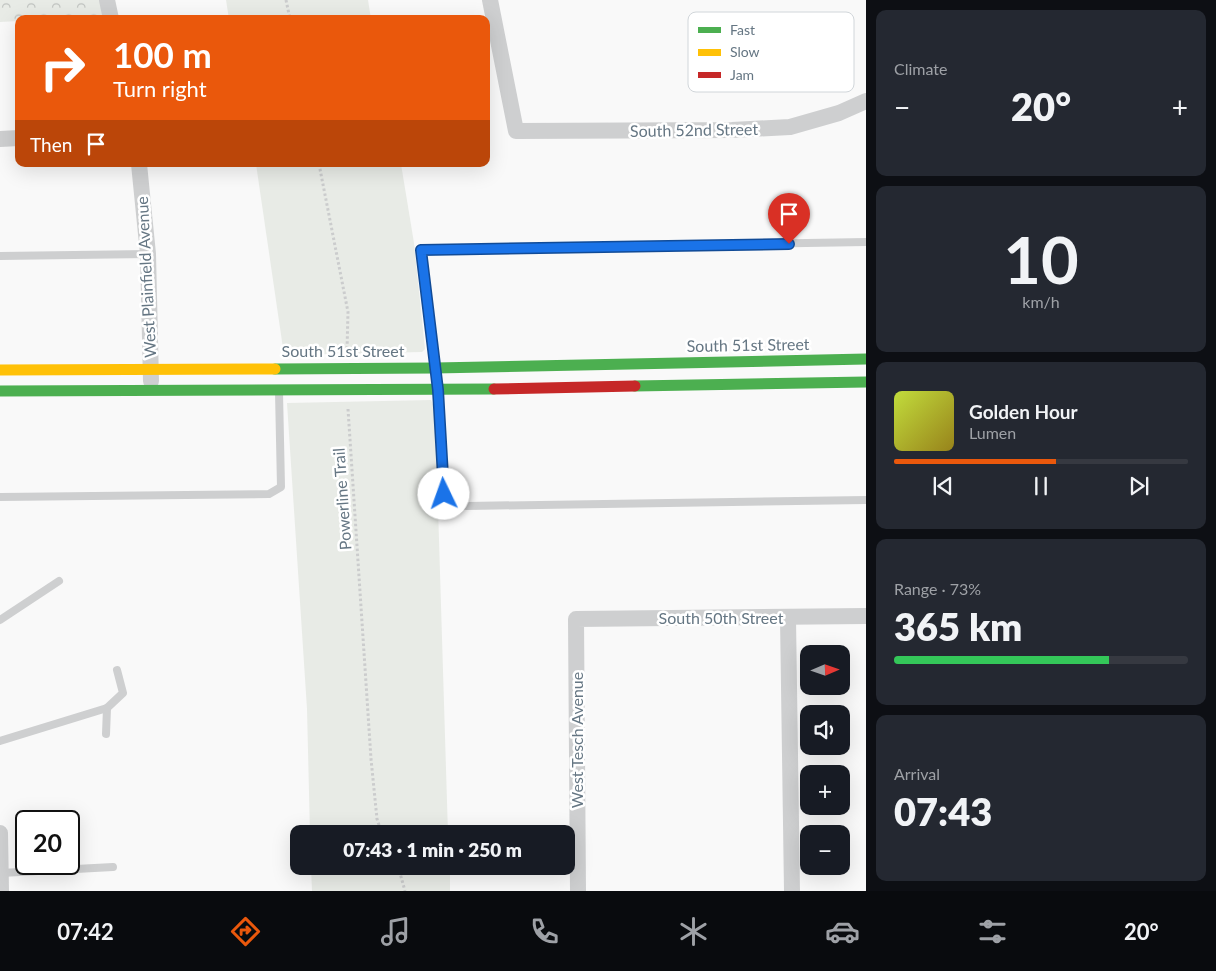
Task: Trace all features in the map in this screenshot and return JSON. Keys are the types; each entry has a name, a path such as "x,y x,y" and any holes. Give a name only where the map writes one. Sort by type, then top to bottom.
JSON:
{"street":[{"path":"107,0 110,15"},
{"name":"South 52nd Street","path":"490,0 516,131 732,130 790,127 839,113 866,101"},
{"path":"0,139 15,138"},
{"name":"West Plainfield Avenue","path":"139,167 148,254 152,390"},
{"name":"South 51st Street","path":"0,370 435,368 866,359"},
{"path":"279,368 279,390"},
{"path":"435,368 438,390"},
{"path":"0,391 438,390 866,382"},
{"name":"South 50th Street","path":"576,619 866,616"},
{"path":"788,618 792,891"},
{"name":"West Tesch Avenue","path":"576,619 578,891"},
{"path":"0,833 1,891"}],"lane":[{"path":"435,368 421,250 866,242"},
{"path":"0,256 148,254"},
{"path":"0,498 269,494 281,487 279,390"},
{"path":"438,390 444,494 452,503 467,506 866,500"},
{"path":"0,620 59,581"},
{"path":"0,741 106,708 123,692 117,670"},
{"path":"106,708 106,734"},
{"path":"1,873 113,867"}],"path":[{"path":"286,0 289,15"},
{"path":"320,167 348,312 348,368"},
{"name":"Powerline Trail","path":"348,390 371,767 379,825"},
{"path":"401,875 405,891"}],"green space":[{"path":"0,0 101,0 105,15 15,15 15,21 0,22"},
{"path":"226,0 368,0 370,15 228,15"},
{"path":"256,167 401,167 414,243 425,349 422,352 284,355"},
{"path":"431,400 435,409 448,825 310,825 307,709 287,403"},
{"path":"311,875 450,875 450,891 312,891"}],"traffic: fast":[{"path":"275,369 435,368 866,359"},
{"path":"635,386 866,382"},
{"path":"0,391 494,389"}],"traffic: slow":[{"path":"0,370 275,369"}],"traffic: jam":[{"path":"494,389 635,386"}],"route":[{"path":"444,494 440,407 421,250 789,244"}]}
